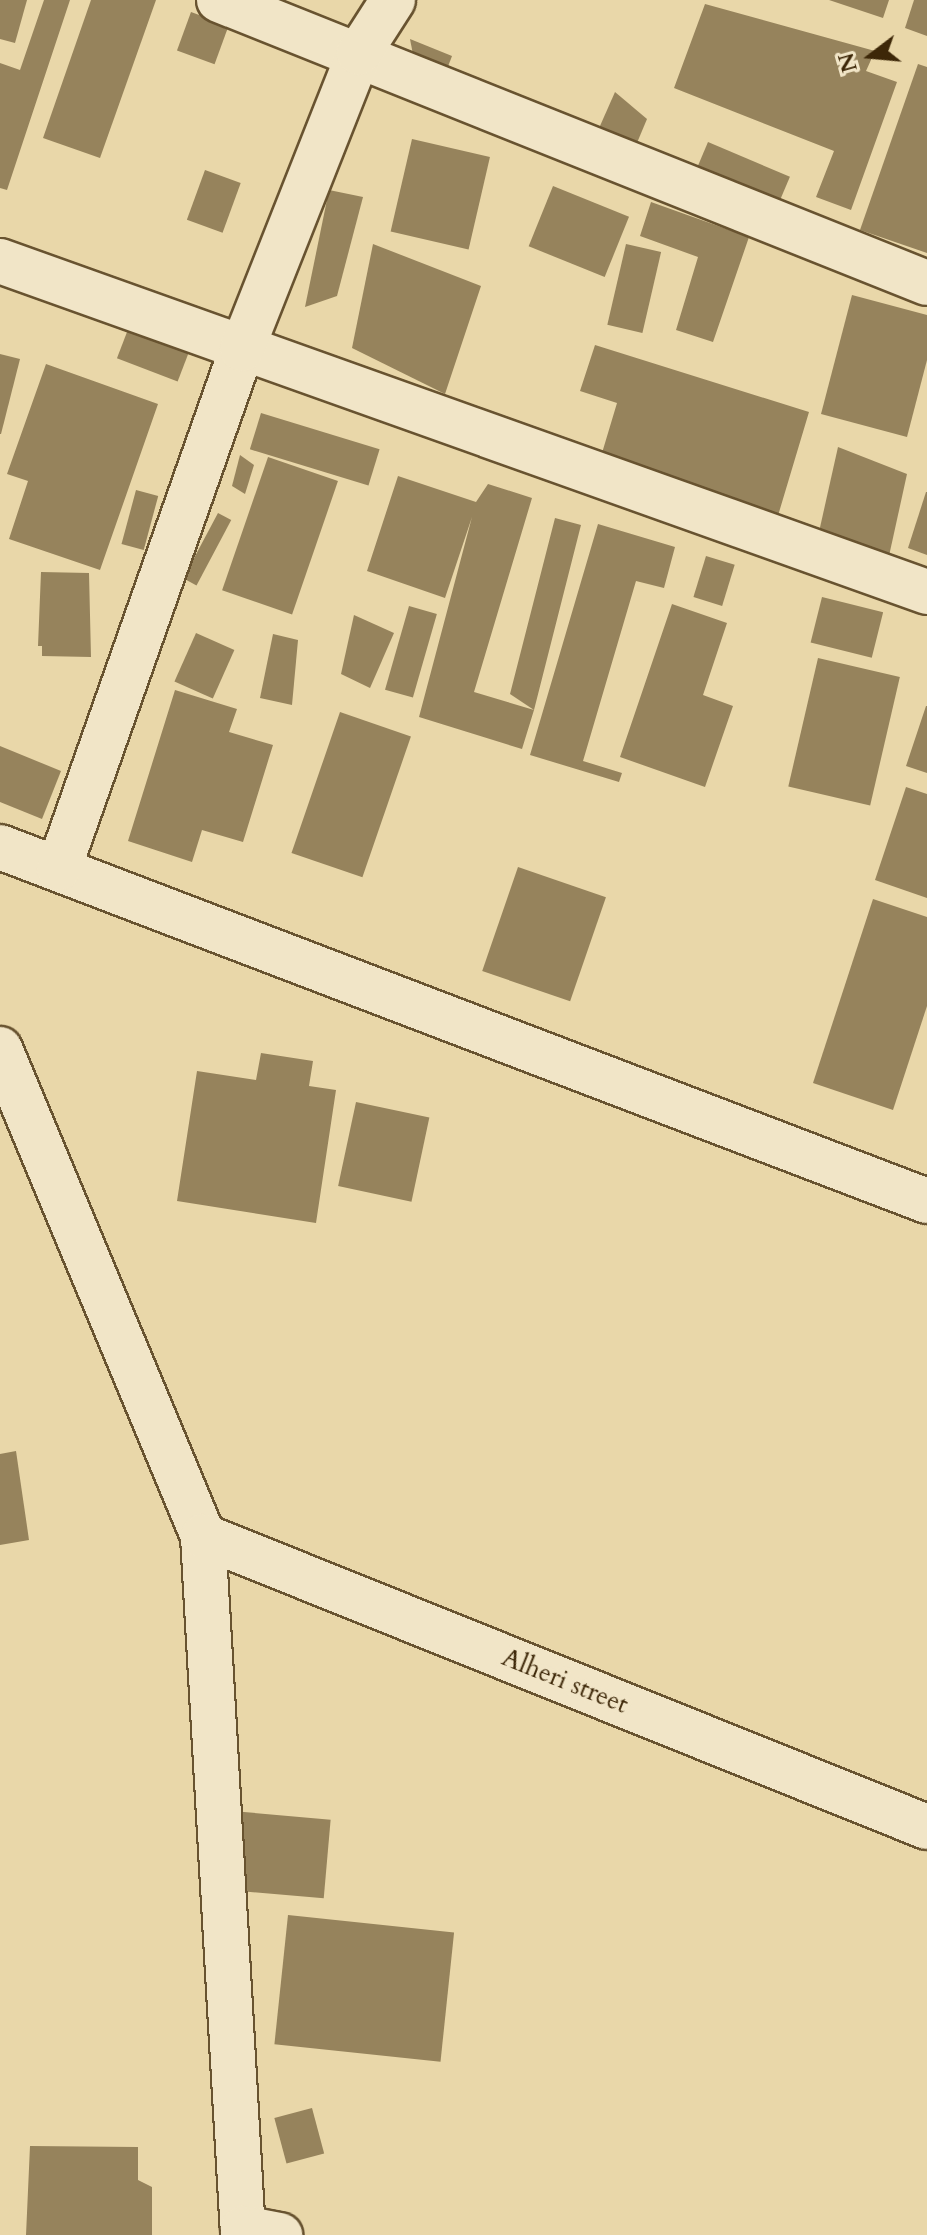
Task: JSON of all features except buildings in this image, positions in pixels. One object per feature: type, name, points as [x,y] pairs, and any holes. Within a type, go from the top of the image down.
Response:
[{"type":"street","points":[[219,0],[359,53],[927,283]]},
{"type":"street","points":[[59,868],[242,349],[359,53],[393,0]]},
{"type":"street","points":[[0,261],[927,592]]},
{"type":"street","points":[[0,847],[927,1201]]},
{"type":"street","points":[[0,1049],[203,1536],[255,2233]]},
{"type":"street","name":"Alheri street","points":[[203,1536],[927,1827]]}]
